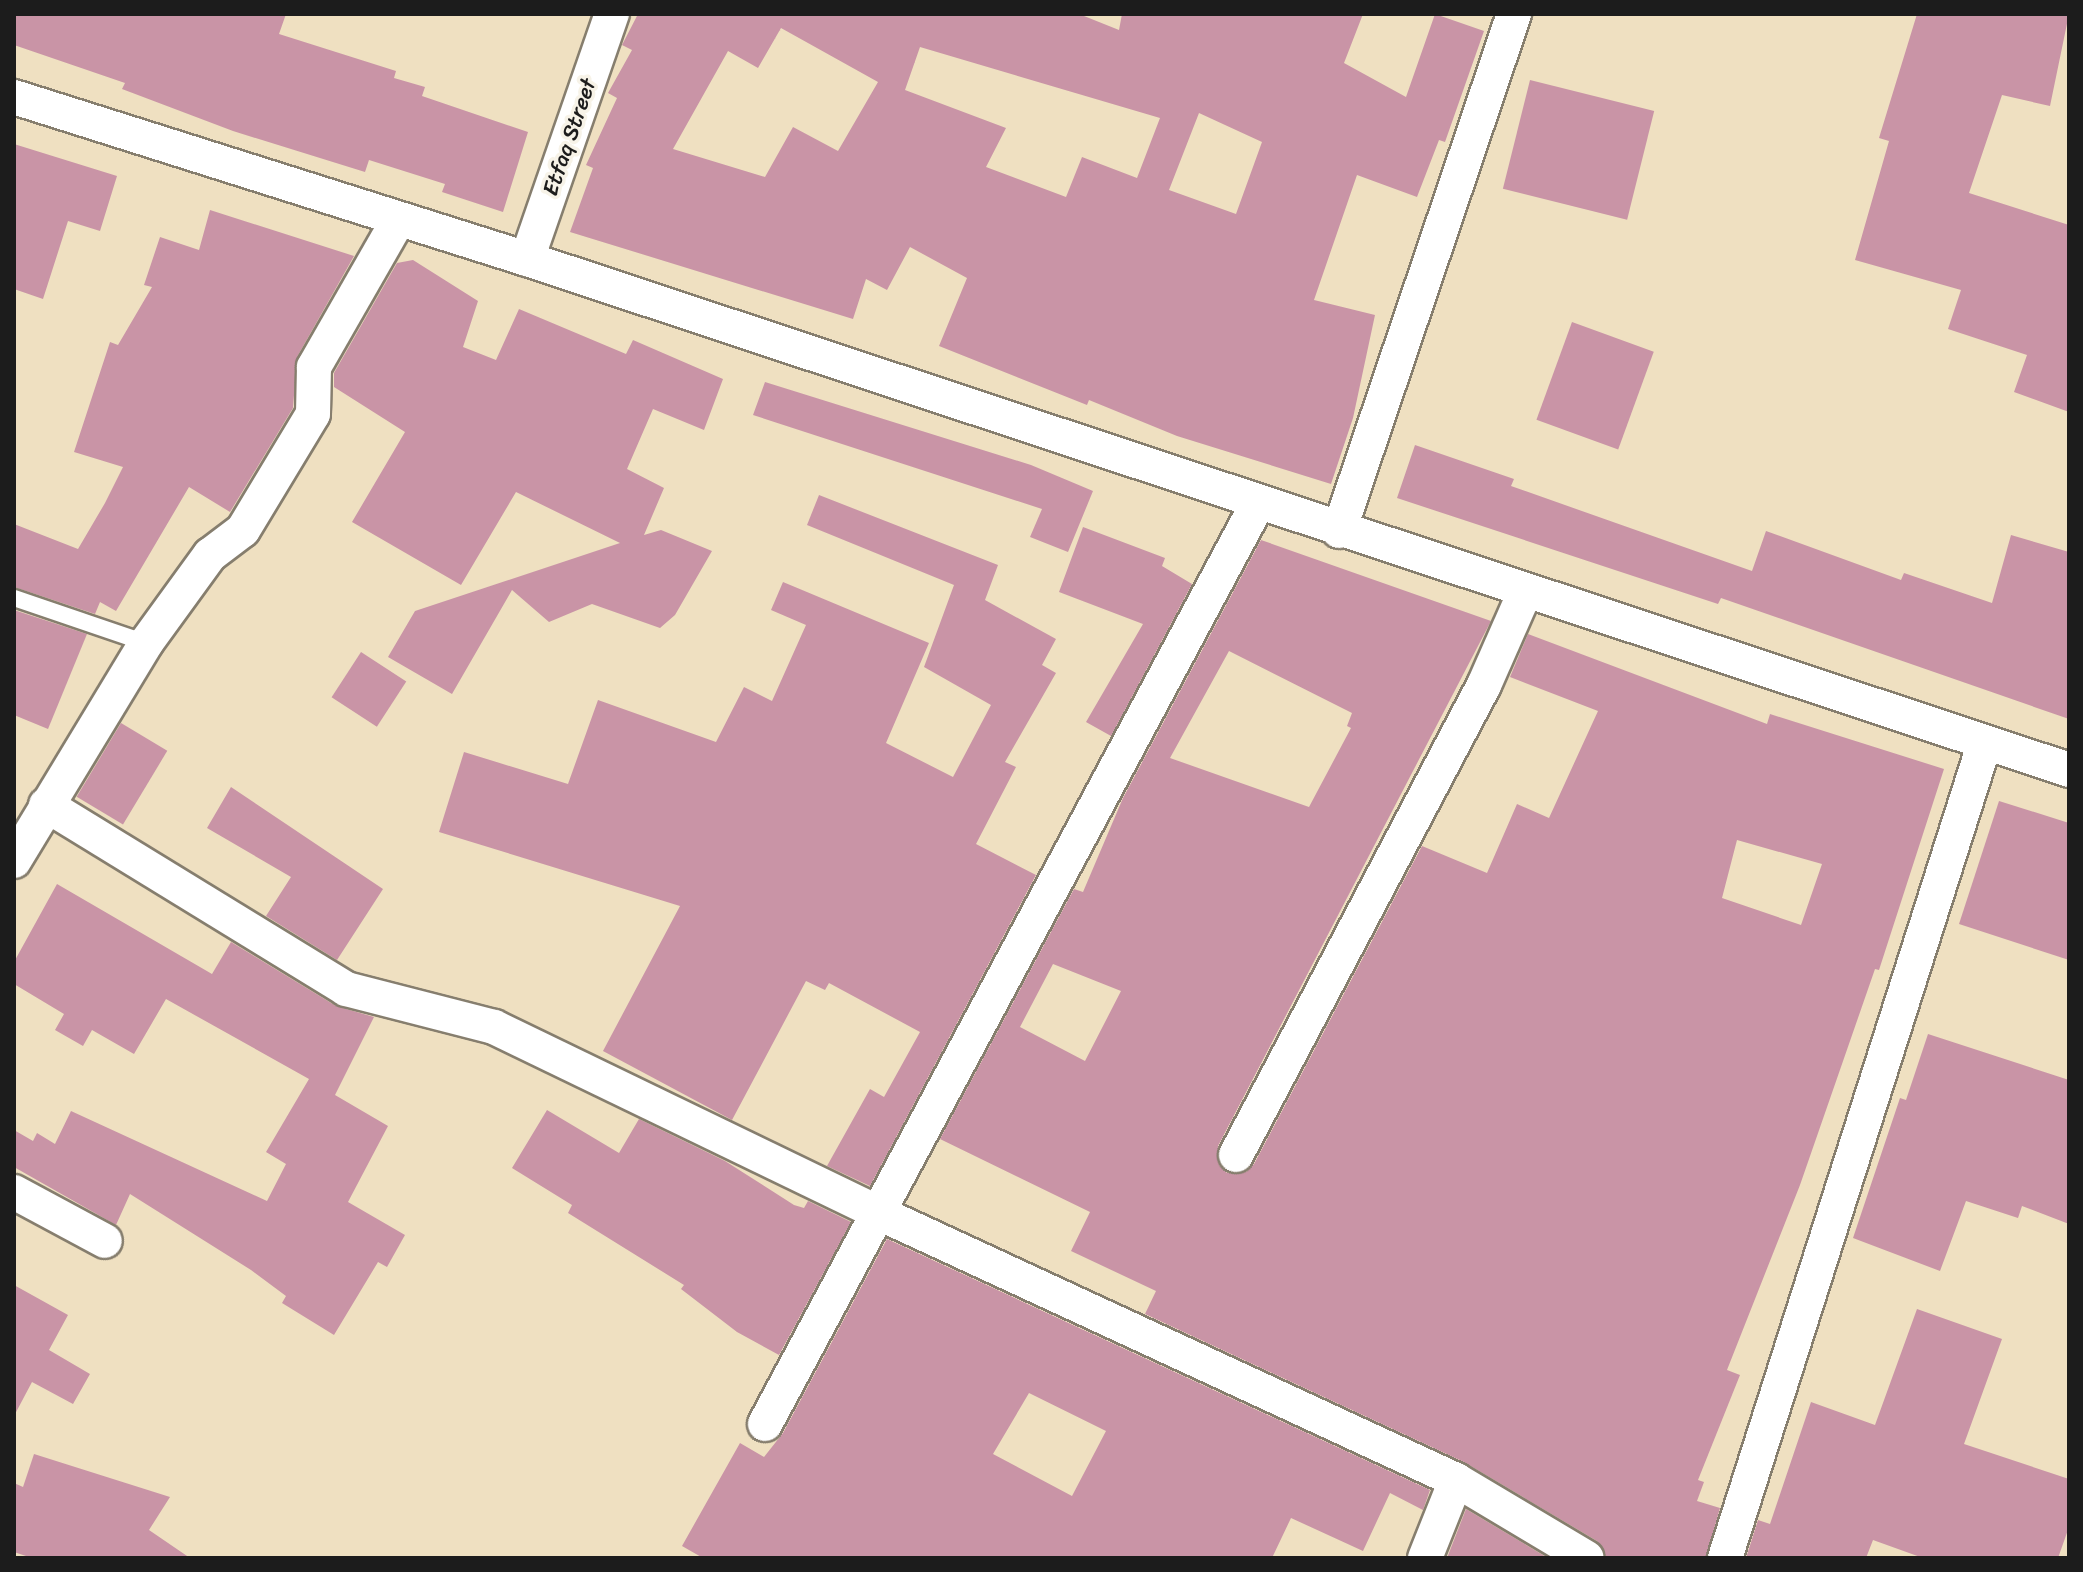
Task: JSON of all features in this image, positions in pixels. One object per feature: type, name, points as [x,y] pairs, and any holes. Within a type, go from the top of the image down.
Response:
[{"type":"street","name":"Etfaq Street","points":[[527,259],[612,14]]},
{"type":"street","points":[[1339,531],[1514,14]]},
{"type":"street","points":[[14,97],[397,222],[527,259],[1339,531],[2069,770]]},
{"type":"street","points":[[14,861],[146,643],[210,555],[243,530],[313,414],[314,367],[397,222]]},
{"type":"street","points":[[765,1424],[881,1214],[1102,788],[1258,503]]},
{"type":"street","points":[[1236,1155],[1484,685],[1525,592]]},
{"type":"street","points":[[1725,1558],[1985,742]]},
{"type":"street","points":[[46,805],[346,989],[494,1027],[881,1214],[1456,1480],[1587,1558]]},
{"type":"street","points":[[14,1192],[105,1241]]},
{"type":"street","points":[[1425,1558],[1456,1480]]},
{"type":"lane","points":[[14,598],[146,643]]},
{"type":"building","points":[[14,14],[286,14],[279,34],[396,71],[394,78],[425,87],[422,96],[528,132],[503,212],[442,192],[445,184],[369,160],[365,172],[233,131],[122,89],[125,83],[14,45]]},
{"type":"building","points":[[638,14],[1079,14],[1119,30],[1122,14],[1363,14],[1344,63],[1406,97],[1435,14],[1484,31],[1445,142],[1439,140],[1417,197],[1357,175],[1314,300],[1375,315],[1353,418],[1331,484],[1177,436],[1089,400],[1087,405],[939,346],[967,278],[910,247],[887,290],[866,279],[853,319],[570,232],[593,168],[586,165],[617,98],[608,93],[632,50],[622,45]],"holes":[[[781,28],[878,82],[838,151],[793,127],[765,177],[673,149],[728,51],[758,68]],[[920,47],[1160,118],[1137,178],[1082,157],[1066,197],[986,167],[1006,128],[905,90]],[[1199,113],[1262,142],[1236,214],[1169,190]]]},
{"type":"building","points":[[1917,14],[2069,14],[2050,106],[2002,95],[1969,193],[2069,225],[2069,412],[2014,392],[2027,355],[1948,329],[1961,290],[1855,260],[1889,141],[1879,138]]},
{"type":"building","points":[[1530,80],[1654,111],[1627,220],[1503,189]]},
{"type":"building","points":[[14,144],[117,176],[100,231],[68,221],[43,299],[14,289]]},
{"type":"building","points":[[210,210],[354,256],[297,357],[293,408],[230,512],[189,487],[116,611],[100,602],[95,614],[14,587],[14,524],[78,549],[105,503],[123,467],[74,452],[110,342],[118,345],[152,287],[144,285],[160,237],[199,250]]},
{"type":"building","points":[[413,260],[478,301],[463,347],[496,360],[519,309],[626,354],[633,340],[723,379],[704,430],[653,409],[627,469],[664,488],[644,535],[661,530],[712,551],[675,615],[660,628],[592,604],[549,622],[512,590],[452,694],[388,657],[415,611],[620,543],[516,492],[461,585],[352,522],[405,432],[334,387],[334,373],[397,263]]},
{"type":"building","points":[[1572,322],[1654,352],[1618,449],[1536,420]]},
{"type":"building","points":[[765,382],[1031,465],[1093,491],[1068,552],[1030,537],[1042,509],[753,415]]},
{"type":"building","points":[[1415,445],[1514,479],[1511,486],[1752,571],[1766,531],[1901,580],[1904,573],[1992,603],[2011,535],[2069,552],[2069,719],[1721,598],[1718,604],[1397,498]]},
{"type":"building","points":[[819,495],[998,565],[985,600],[1056,639],[1042,665],[1056,673],[1005,762],[1016,767],[976,844],[1036,875],[870,1186],[827,1166],[870,1089],[884,1097],[920,1032],[829,983],[825,990],[806,981],[732,1120],[603,1051],[680,906],[439,832],[464,752],[568,784],[598,700],[716,742],[744,687],[772,701],[806,625],[771,610],[783,582],[929,643],[886,743],[953,777],[991,705],[924,667],[954,585],[807,525]]},
{"type":"building","points":[[1083,527],[1165,558],[1162,566],[1192,584],[1111,736],[1086,722],[1143,624],[1059,592]]},
{"type":"building","points":[[1261,540],[1491,621],[1218,1146],[1219,1165],[1227,1173],[1246,1172],[1254,1164],[1422,846],[1487,873],[1517,804],[1549,818],[1598,711],[1510,677],[1528,634],[1767,724],[1770,714],[1944,769],[1879,970],[1875,969],[1800,1185],[1727,1370],[1740,1375],[1698,1480],[1704,1482],[1697,1501],[1720,1508],[1706,1558],[1607,1558],[1597,1541],[1464,1462],[1145,1314],[1156,1291],[1071,1251],[1090,1212],[940,1139],[1074,889],[1083,892],[1123,798]],"holes":[[[1229,651],[1352,713],[1347,726],[1351,728],[1309,807],[1170,758]],[[1737,840],[1822,864],[1801,925],[1722,898]],[[1053,964],[1121,991],[1085,1061],[1020,1027]]]},
{"type":"building","points":[[14,610],[87,634],[48,729],[14,715]]},
{"type":"building","points":[[361,652],[406,681],[377,727],[332,697]]},
{"type":"building","points":[[121,723],[167,751],[123,825],[77,797]]},
{"type":"building","points":[[231,787],[383,889],[337,960],[266,916],[291,877],[207,828]]},
{"type":"building","points":[[1999,801],[2069,823],[2069,960],[1959,924]]},
{"type":"building","points":[[57,884],[212,974],[231,942],[336,1006],[374,1017],[335,1095],[388,1126],[348,1202],[405,1235],[387,1267],[378,1262],[334,1335],[282,1303],[286,1296],[251,1270],[130,1194],[116,1225],[14,1167],[14,1130],[33,1141],[37,1133],[55,1144],[71,1111],[267,1201],[286,1164],[266,1152],[309,1079],[166,999],[134,1054],[92,1030],[83,1046],[55,1030],[64,1014],[14,984],[14,962]]},
{"type":"building","points":[[1928,1034],[2069,1080],[2069,1224],[2022,1206],[2018,1218],[1966,1201],[1940,1271],[1853,1238],[1900,1098],[1906,1100]]},
{"type":"building","points":[[547,1110],[619,1153],[639,1119],[725,1161],[794,1205],[804,1208],[808,1201],[851,1222],[779,1355],[737,1332],[681,1289],[684,1285],[568,1213],[572,1205],[512,1168]]},
{"type":"building","points":[[887,1239],[1430,1490],[1423,1510],[1390,1493],[1363,1551],[1291,1518],[1272,1558],[703,1558],[682,1546],[740,1443],[764,1457],[783,1433]],"holes":[[[1029,1393],[1106,1431],[1072,1496],[993,1454]]]},
{"type":"building","points":[[14,1285],[68,1315],[49,1350],[90,1374],[73,1404],[32,1382],[14,1416]]},
{"type":"building","points":[[1917,1309],[2002,1339],[1964,1444],[2069,1479],[2069,1527],[2058,1558],[1923,1558],[1873,1540],[1866,1558],[1746,1558],[1758,1520],[1770,1524],[1811,1402],[1875,1425]]},
{"type":"building","points":[[34,1454],[170,1497],[149,1530],[190,1558],[32,1558],[14,1552],[14,1483],[23,1487]]},
{"type":"building","points":[[1466,1509],[1548,1558],[1447,1558]]}]
